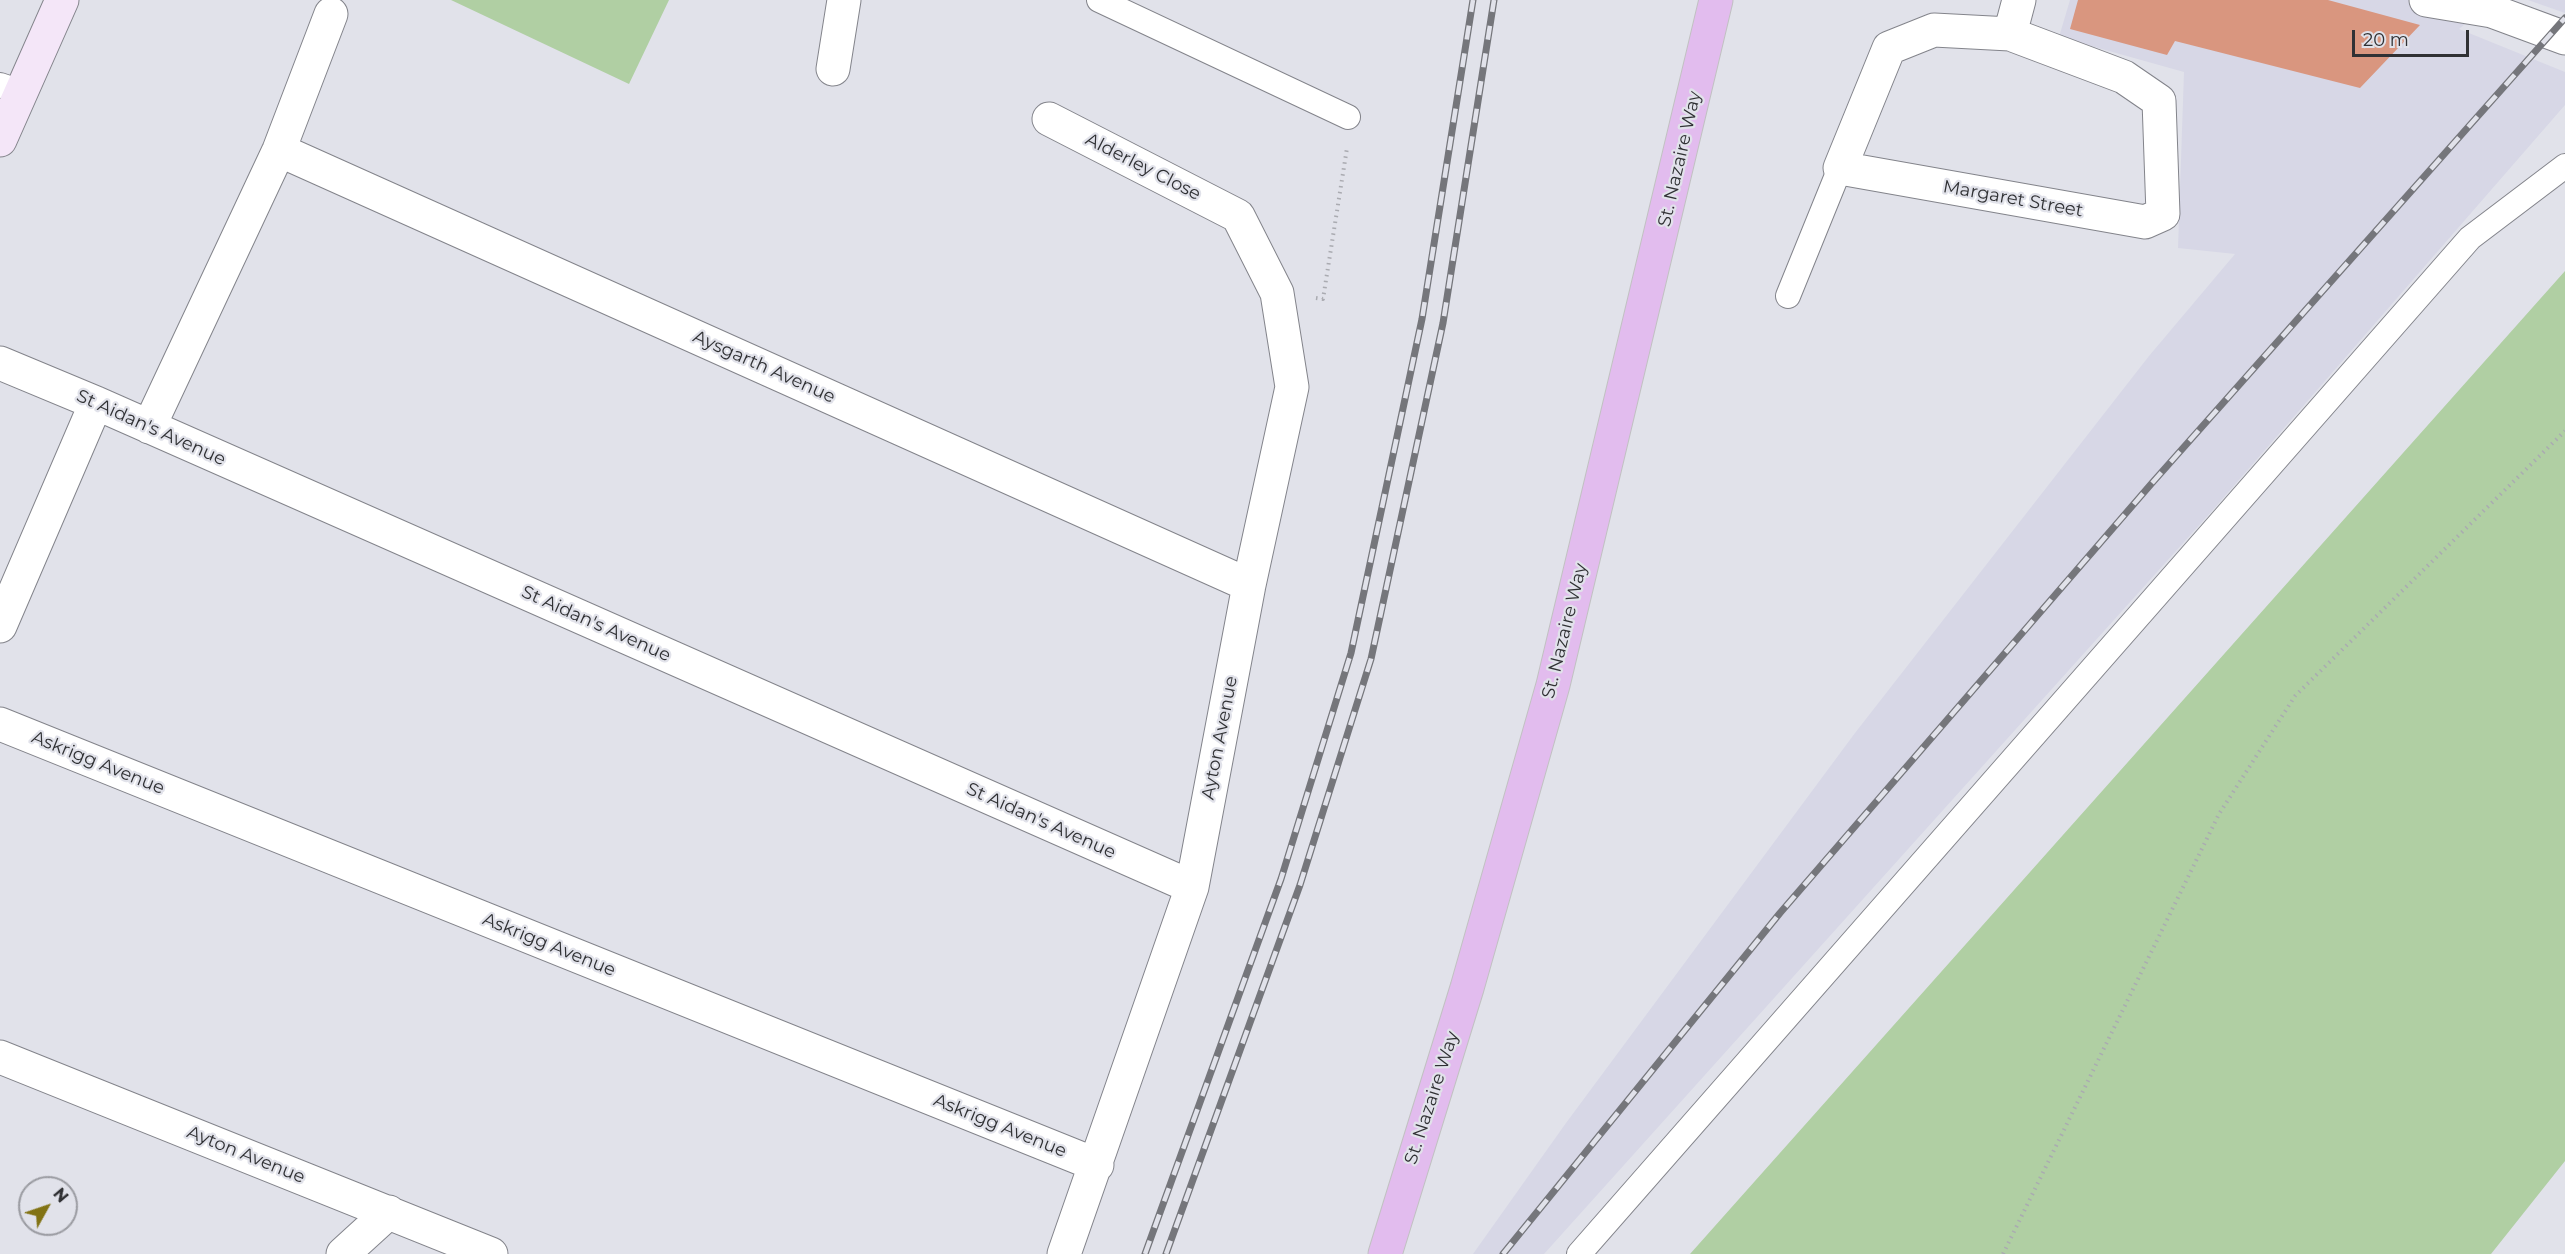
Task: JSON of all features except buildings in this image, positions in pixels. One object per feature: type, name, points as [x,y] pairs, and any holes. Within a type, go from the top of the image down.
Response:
[{"type":"highway","name":"St. Nazaire Way","points":[[1385,1254],[1467,988],[1553,685],[1659,250],[1716,0]]},
{"type":"main road","points":[[0,140],[10,88],[62,0]]},
{"type":"street","points":[[832,69],[844,0]]},
{"type":"street","points":[[2010,34],[2019,0]]},
{"type":"street","points":[[2426,0],[2492,12],[2565,38]]},
{"type":"street","points":[[149,427],[279,150],[331,14]]},
{"type":"street","name":"Margaret Street","points":[[1934,30],[2010,34],[2124,77],[2159,101],[2163,214],[2145,222],[1840,168],[1889,48],[1934,30]]},
{"type":"street","name":"Alderley Close","points":[[1048,119],[1238,216]]},
{"type":"street","name":"Aysgarth Avenue","points":[[279,150],[1249,585]]},
{"type":"street","name":"Ayton Avenue","points":[[1064,1254],[1097,1165],[1192,887],[1249,585],[1292,387],[1276,293],[1238,216]]},
{"type":"street","name":"St Aidan's Avenue","points":[[0,363],[96,403],[1192,887]]},
{"type":"street","points":[[0,626],[96,403]]},
{"type":"street","name":"Askrigg Avenue","points":[[0,724],[1097,1165]]},
{"type":"street","name":"Ayton Avenue","points":[[0,1057],[491,1254]]},
{"type":"street","points":[[343,1254],[389,1212]]},
{"type":"lane","points":[[1099,0],[1348,117]]},
{"type":"lane","points":[[1579,1254],[2470,238],[2565,165]]},
{"type":"lane","points":[[1788,296],[1840,168]]},
{"type":"path","points":[[1276,293],[1323,299],[1350,135],[1348,117]]},
{"type":"path","points":[[2003,1254],[2219,814],[2295,696],[2565,431]]},
{"type":"shaded area","points":[[2070,0],[2426,0],[2482,10],[2459,29],[2565,72],[2565,105],[2211,512],[1544,1254],[1473,1254],[1566,1123],[1855,733],[2149,356],[2235,254],[2178,248],[2184,72],[2059,37]]},
{"type":"shaded area","points":[[2528,0],[2565,0],[2565,13]]},
{"type":"green space","points":[[451,0],[669,0],[629,84]]},
{"type":"green space","points":[[2565,271],[2565,1161],[2491,1254],[1690,1254]]},
{"type":"railway","points":[[1145,1254],[1281,879],[1351,653],[1422,319],[1473,0]]},
{"type":"railway","points":[[1166,1254],[1300,885],[1371,659],[1443,323],[1494,0]]},
{"type":"railway","points":[[1503,1254],[1780,913],[2152,483],[2565,18]]}]
